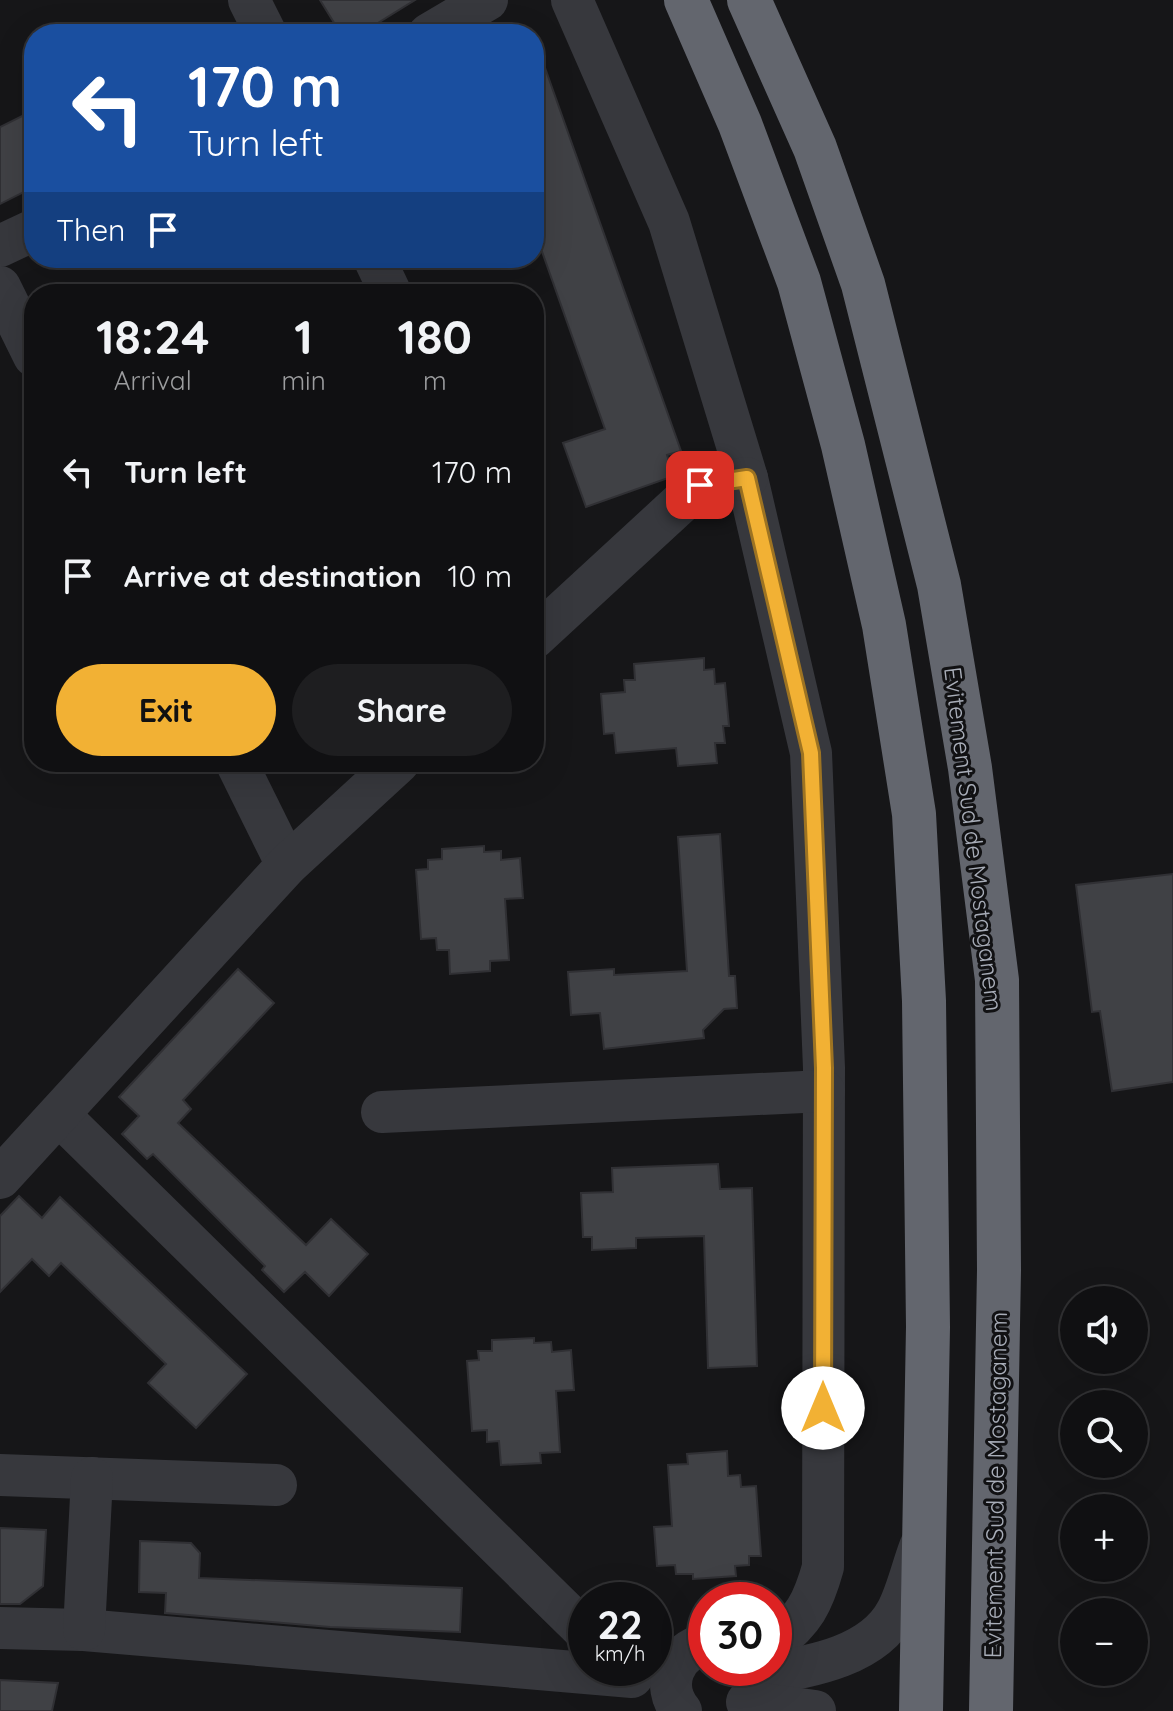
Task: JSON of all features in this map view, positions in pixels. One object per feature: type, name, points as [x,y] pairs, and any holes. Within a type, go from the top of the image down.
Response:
[{"type":"highway","points":[[686,0],[740,124],[803,297],[843,445],[884,625],[914,814],[924,1001],[928,1327],[921,1711]]},
{"type":"highway","name":"Evitement Sud de Mostaganem","points":[[749,0],[815,148],[863,284],[939,585],[970,768],[997,980],[999,1270],[991,1711]]},
{"type":"street","points":[[249,0],[261,24]]},
{"type":"street","points":[[446,24],[487,0]]},
{"type":"street","points":[[572,0],[669,222],[747,478],[811,753],[824,1091],[823,1567],[814,1598],[792,1629]]},
{"type":"street","points":[[0,246],[24,235]]},
{"type":"street","points":[[0,287],[24,336]]},
{"type":"street","points":[[544,615],[700,485],[747,478]]},
{"type":"street","points":[[241,772],[287,865]]},
{"type":"street","points":[[0,1178],[287,865],[388,772]]},
{"type":"street","points":[[382,1112],[824,1091]]},
{"type":"street","points":[[59,1115],[568,1614]]},
{"type":"street","points":[[0,1475],[276,1485]]},
{"type":"street","points":[[84,1630],[92,1478]]},
{"type":"street","points":[[746,1689],[854,1650],[875,1638],[896,1613],[924,1535]]},
{"type":"street","points":[[0,1628],[84,1630],[568,1677]]},
{"type":"street","points":[[672,1670],[688,1652]]},
{"type":"street","points":[[746,1689],[815,1711]]},
{"type":"building","points":[[320,0],[415,0],[376,24],[335,24]]},
{"type":"building","points":[[544,65],[681,451],[667,455],[674,476],[586,507],[563,443],[605,429],[544,257]]},
{"type":"building","points":[[24,115],[24,192],[0,204],[0,127]]},
{"type":"building","points":[[704,658],[704,670],[714,669],[715,684],[725,683],[729,726],[723,726],[725,743],[715,743],[717,763],[678,766],[676,748],[616,753],[614,733],[604,734],[601,694],[625,692],[624,680],[635,680],[634,664]]},
{"type":"building","points":[[720,834],[729,976],[735,976],[737,1008],[724,1009],[703,1030],[704,1038],[604,1049],[600,1013],[571,1015],[568,972],[614,969],[614,975],[687,971],[678,837]]},
{"type":"building","points":[[484,846],[484,852],[501,851],[501,860],[520,858],[523,898],[505,899],[509,960],[490,961],[490,971],[450,974],[449,950],[437,950],[436,938],[421,939],[416,870],[428,869],[428,860],[442,859],[442,849]]},
{"type":"building","points":[[1173,874],[1173,1082],[1112,1091],[1100,1011],[1092,1012],[1076,885]]},
{"type":"building","points":[[238,969],[274,1003],[183,1100],[191,1109],[178,1123],[306,1245],[331,1219],[368,1254],[329,1296],[305,1272],[284,1292],[262,1270],[265,1266],[153,1154],[147,1159],[122,1134],[139,1116],[119,1097]]},
{"type":"building","points":[[718,1164],[720,1189],[752,1188],[757,1366],[708,1368],[704,1236],[636,1238],[636,1248],[592,1250],[592,1237],[583,1237],[581,1193],[613,1192],[612,1168]]},
{"type":"building","points":[[19,1196],[42,1218],[60,1197],[247,1374],[196,1428],[148,1383],[166,1364],[61,1263],[49,1276],[32,1259],[0,1292],[0,1216]]},
{"type":"building","points":[[534,1338],[534,1343],[551,1342],[552,1352],[571,1350],[574,1390],[556,1391],[560,1452],[540,1453],[541,1463],[501,1465],[499,1441],[487,1442],[487,1430],[472,1431],[467,1361],[479,1360],[478,1351],[492,1351],[492,1340]]},
{"type":"building","points":[[727,1451],[728,1476],[740,1475],[741,1487],[756,1486],[761,1556],[749,1556],[749,1565],[735,1566],[736,1576],[693,1579],[693,1574],[676,1574],[675,1565],[657,1566],[654,1527],[672,1526],[668,1465],[688,1464],[687,1454]]},
{"type":"building","points":[[0,1528],[46,1530],[43,1586],[20,1604],[0,1604]]},
{"type":"building","points":[[140,1541],[191,1543],[200,1553],[199,1578],[462,1588],[460,1632],[330,1627],[165,1613],[166,1593],[139,1592]]},
{"type":"building","points":[[0,1680],[58,1683],[52,1711],[0,1711]]},
{"type":"route","points":[[700,485],[747,478],[811,753],[824,1068],[823,1408]]}]
